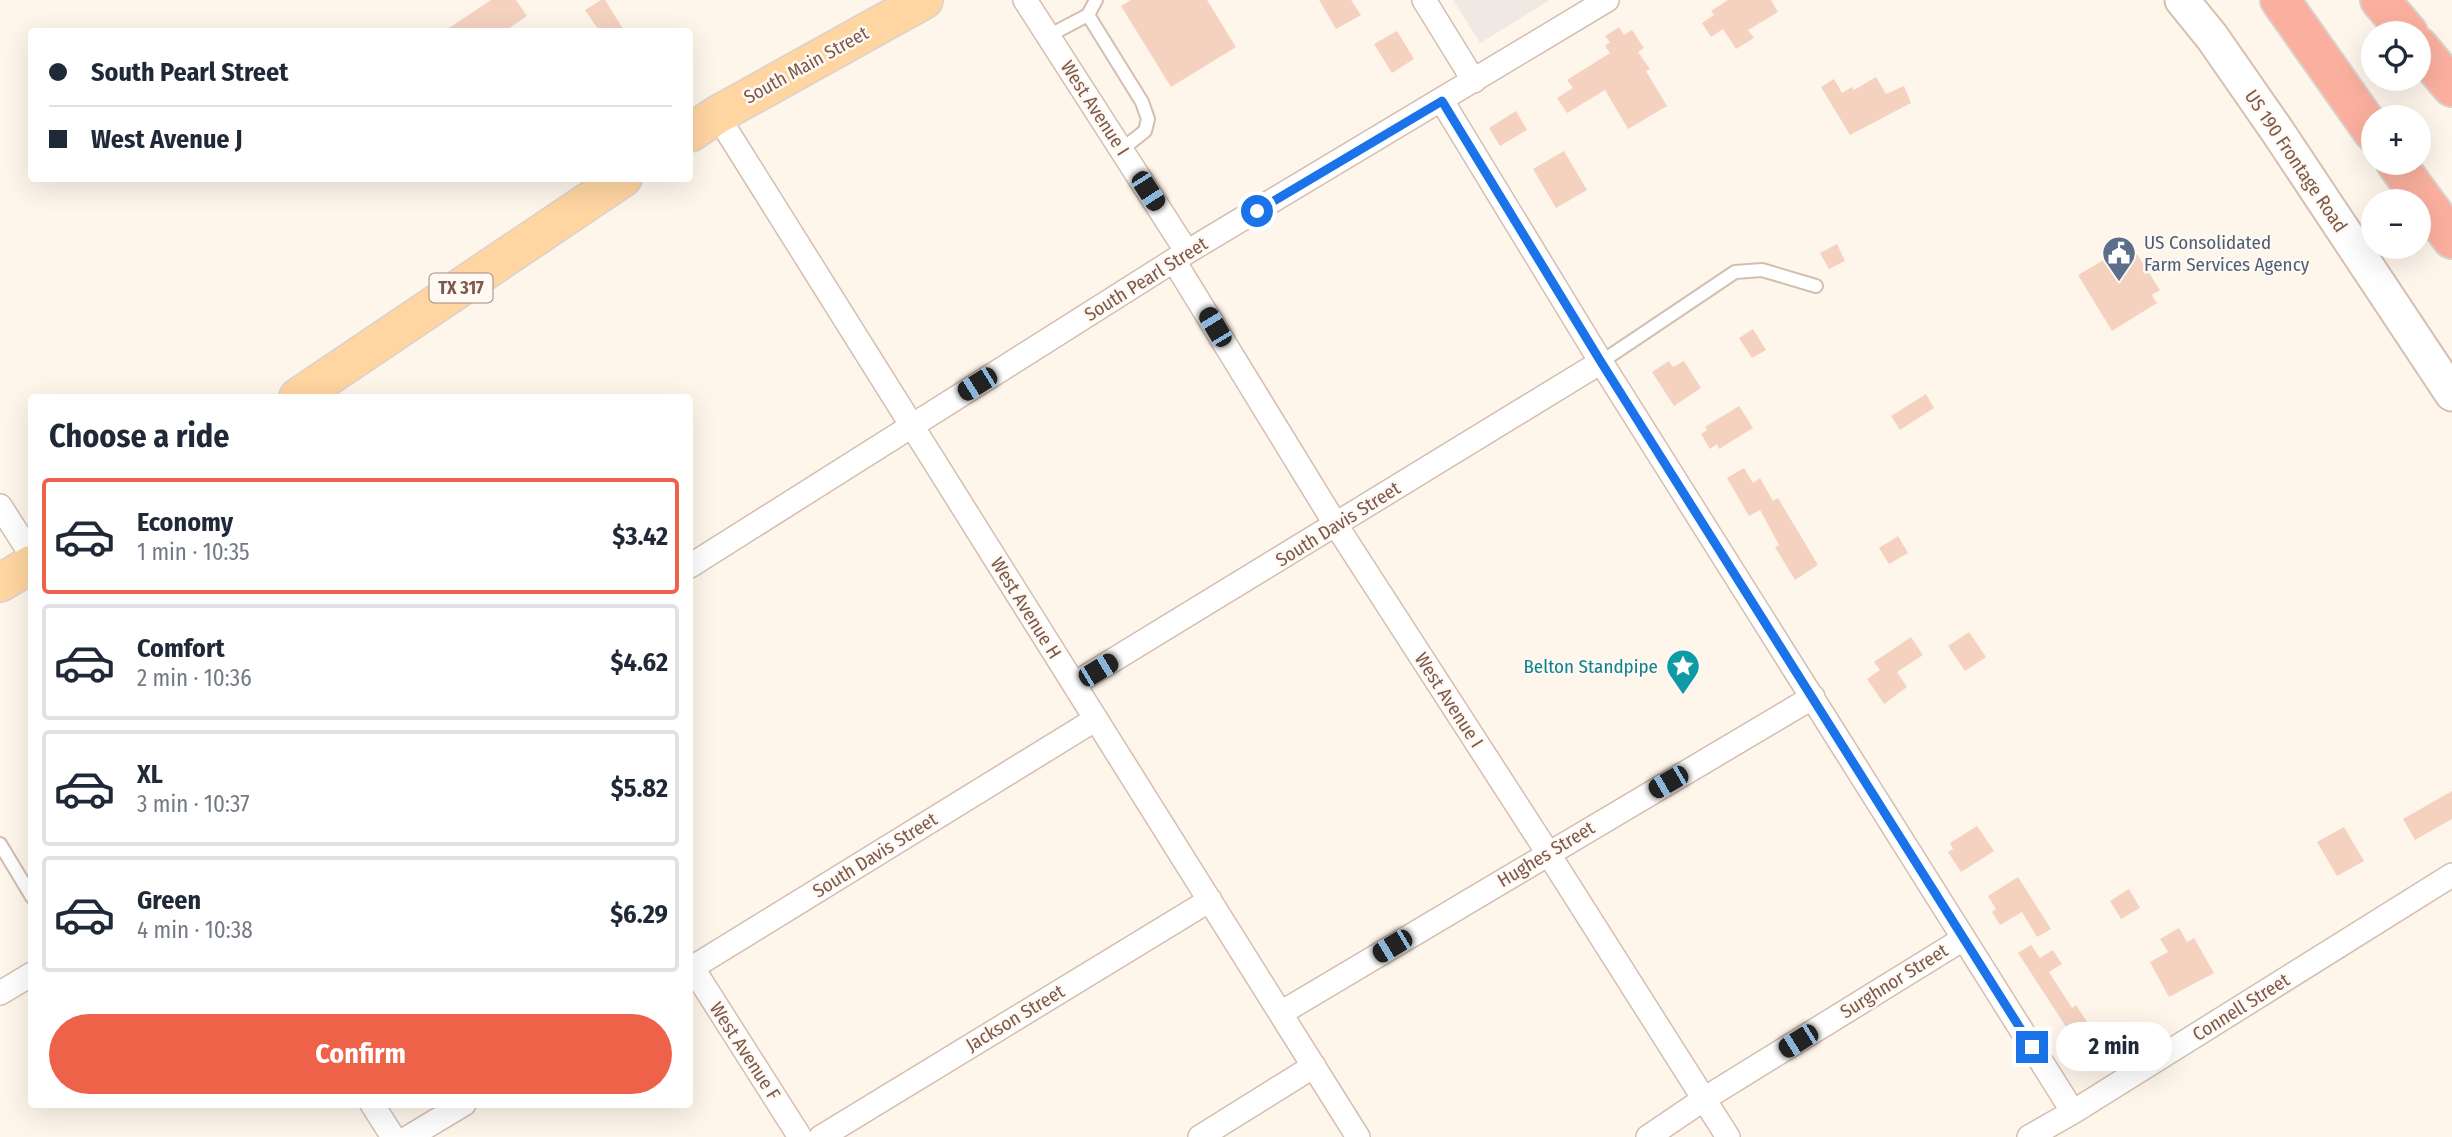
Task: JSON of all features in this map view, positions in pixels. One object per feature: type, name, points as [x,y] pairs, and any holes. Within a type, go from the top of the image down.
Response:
[{"type":"highway","points":[[2280,0],[2361,115]]},
{"type":"highway","points":[[2380,0],[2398,21]]},
{"type":"highway","points":[[2431,62],[2452,87]]},
{"type":"highway","points":[[2405,175],[2452,239]]},
{"type":"main road","name":"South Main Street","points":[[703,124],[924,0]]},
{"type":"main road","name":"US 190 Frontage Road","points":[[2182,0],[2212,37],[2278,132],[2452,394]]},
{"type":"main road","name":"TX 317","points":[[317,392],[617,182]]},
{"type":"main road","points":[[0,583],[28,566]]},
{"type":"street","name":"West Avenue I","points":[[1025,0],[1121,150],[1336,525],[1728,1137]]},
{"type":"street","points":[[1423,0],[1474,81]]},
{"type":"street","name":"South Pearl Street","points":[[693,564],[1181,256],[1474,81],[1581,7],[1607,0]]},
{"type":"street","points":[[1442,101],[1601,362],[2073,1112]]},
{"type":"street","name":"West Avenue H","points":[[703,124],[911,425],[1358,1137]]},
{"type":"street","name":"South Davis Street","points":[[1074,684],[1601,362]]},
{"type":"street","points":[[0,506],[28,550]]},
{"type":"street","name":"Hughes Street","points":[[1281,1013],[1813,697]]},
{"type":"street","name":"South Davis Street","points":[[693,965],[1096,719]]},
{"type":"street","name":"Connell Street","points":[[2029,1137],[2452,875]]},
{"type":"street","name":"Jackson Street","points":[[821,1137],[1210,900]]},
{"type":"street","name":"Surghnor Street","points":[[1648,1137],[1704,1099],[1963,939]]},
{"type":"street","name":"West Avenue F","points":[[693,972],[800,1137]]},
{"type":"street","points":[[0,993],[28,976]]},
{"type":"street","points":[[1200,1137],[1314,1066]]},
{"type":"street","points":[[375,1108],[393,1137]]},
{"type":"street","points":[[409,1137],[457,1108]]},
{"type":"lane","points":[[1048,36],[1088,15],[1096,0]]},
{"type":"lane","points":[[1088,15],[1142,102],[1148,119],[1145,131],[1121,150]]},
{"type":"lane","points":[[1601,362],[1735,272],[1762,270],[1815,286]]},
{"type":"lane","points":[[0,844],[28,890]]},
{"type":"shaded area","points":[[1453,0],[1550,0],[1480,43]]},
{"type":"building","points":[[491,0],[516,0],[527,16],[509,28],[449,28]]},
{"type":"building","points":[[605,0],[622,28],[597,28],[585,10]]},
{"type":"building","points":[[1131,0],[1207,0],[1236,47],[1171,87],[1121,6]]},
{"type":"building","points":[[1319,0],[1351,0],[1361,15],[1336,29]]},
{"type":"building","points":[[1728,0],[1771,0],[1778,12],[1748,30],[1754,38],[1736,49],[1723,29],[1711,37],[1702,23],[1714,15],[1711,11]]},
{"type":"building","points":[[1619,27],[1624,35],[1632,30],[1644,48],[1638,52],[1650,69],[1646,71],[1667,106],[1628,129],[1605,90],[1567,113],[1557,98],[1573,88],[1567,80],[1610,53],[1605,46],[1610,42],[1605,36]]},
{"type":"building","points":[[1397,31],[1414,59],[1392,73],[1374,44]]},
{"type":"building","points":[[1876,77],[1886,94],[1904,86],[1911,103],[1850,135],[1821,87],[1834,79],[1842,93],[1852,87],[1854,90]]},
{"type":"building","points":[[1516,111],[1527,130],[1500,146],[1489,128]]},
{"type":"building","points":[[1564,151],[1587,190],[1556,208],[1533,169]]},
{"type":"building","points":[[1837,244],[1845,261],[1829,269],[1820,253]]},
{"type":"building","name":"US Consolidated Farm Services Agency","points":[[2126,247],[2132,257],[2137,254],[2160,290],[2152,295],[2157,303],[2112,331],[2078,275]]},
{"type":"building","points":[[1753,329],[1766,350],[1752,358],[1739,338]]},
{"type":"building","points":[[1669,361],[1673,367],[1684,361],[1701,388],[1674,406],[1652,372]]},
{"type":"building","points":[[1926,394],[1934,408],[1900,430],[1891,416]]},
{"type":"building","points":[[1739,406],[1753,428],[1719,449],[1717,444],[1710,449],[1701,434],[1707,430],[1705,427]]},
{"type":"building","points":[[1744,468],[1753,483],[1760,478],[1773,501],[1778,498],[1818,565],[1795,580],[1775,547],[1779,545],[1760,510],[1749,516],[1727,478]]},
{"type":"building","points":[[1898,536],[1908,553],[1889,564],[1879,548]]},
{"type":"building","points":[[1969,632],[1986,657],[1965,671],[1948,646]]},
{"type":"building","points":[[1911,637],[1923,655],[1897,672],[1907,687],[1884,704],[1867,679],[1880,670],[1874,662]]},
{"type":"building","points":[[2452,791],[2452,819],[2415,840],[2403,819]]},
{"type":"building","points":[[1977,826],[1994,851],[1961,872],[1948,852],[1953,849],[1950,843]]},
{"type":"building","points":[[2344,827],[2364,861],[2337,876],[2317,842]]},
{"type":"building","points":[[2018,877],[2051,929],[2037,937],[2022,912],[2000,925],[1992,912],[1996,909],[1988,896]]},
{"type":"building","points":[[2129,889],[2140,908],[2121,919],[2110,901]]},
{"type":"building","points":[[2179,928],[2187,942],[2194,938],[2214,973],[2169,997],[2150,962],[2168,952],[2160,939]]},
{"type":"building","points":[[2031,945],[2040,958],[2053,950],[2062,964],[2049,972],[2072,1008],[2076,1005],[2102,1045],[2085,1056],[2018,953]]},
{"type":"place","name":"US Consolidated Farm Services Agency","points":[[2119,283]]},
{"type":"place","name":"Belton Standpipe","points":[[1683,696]]},
{"type":"route","points":[[1257,211],[1442,101],[1601,362],[2032,1047]]}]
